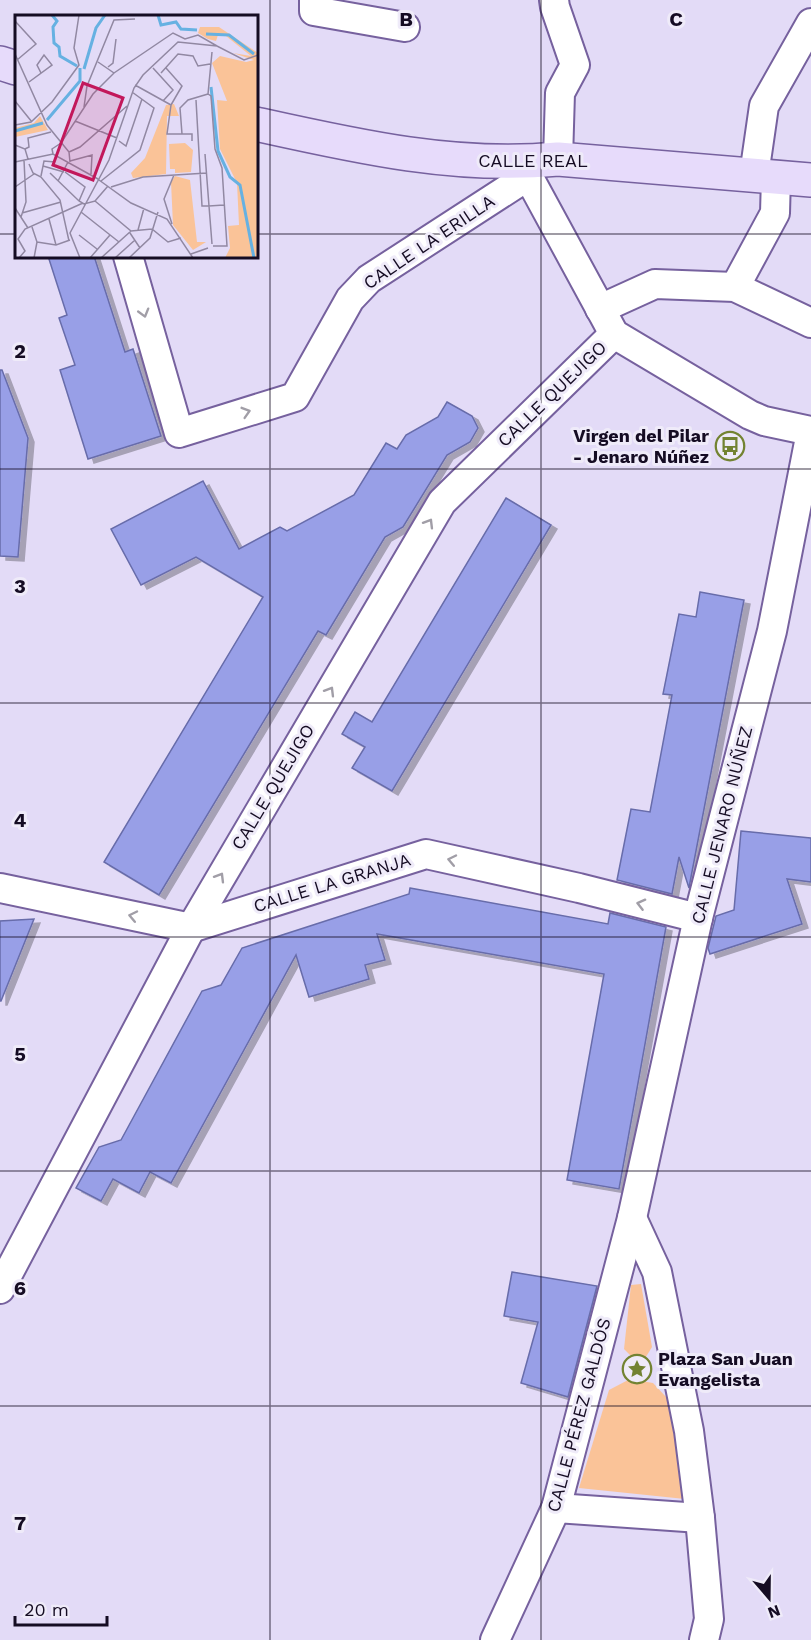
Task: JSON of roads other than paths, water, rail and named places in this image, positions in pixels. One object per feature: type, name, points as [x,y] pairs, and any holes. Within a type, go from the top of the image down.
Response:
[{"type":"main road","name":"CALLE REAL","points":[[258,124],[364,147],[525,169],[558,159],[811,180]]},
{"type":"street","points":[[314,0],[314,11],[405,27]]},
{"type":"street","points":[[554,0],[575,65],[560,93],[558,159]]},
{"type":"street","points":[[735,287],[775,213],[765,176],[764,106],[798,69],[811,23]]},
{"type":"street","points":[[525,169],[614,334],[750,415],[764,421],[811,431]]},
{"type":"street","name":"CALLE LA ERILLA","points":[[129,258],[179,433],[295,397],[351,299],[369,279],[525,169]]},
{"type":"street","points":[[600,309],[655,284],[735,287],[811,323]]},
{"type":"street","name":"CALLE QUEJIGO","points":[[0,1289],[191,928],[442,502],[614,334]]},
{"type":"street","name":"CALLE JENARO NÚÑEZ","points":[[632,1218],[698,918],[772,631],[811,431]]},
{"type":"street","name":"CALLE LA GRANJA","points":[[0,888],[191,928],[426,854],[579,888],[698,918]]},
{"type":"street","points":[[632,1218],[657,1272],[689,1431],[709,1619],[704,1640]]},
{"type":"street","name":"CALLE PÉREZ GALDÓS","points":[[495,1640],[556,1508],[632,1218]]},
{"type":"street","points":[[556,1508],[700,1518]]},
{"type":"place","name":"Virgen del Pilar - Jenaro Núñez","points":[[730,446]]},
{"type":"place","name":"Plaza San Juan Evangelista","points":[[637,1369]]}]
